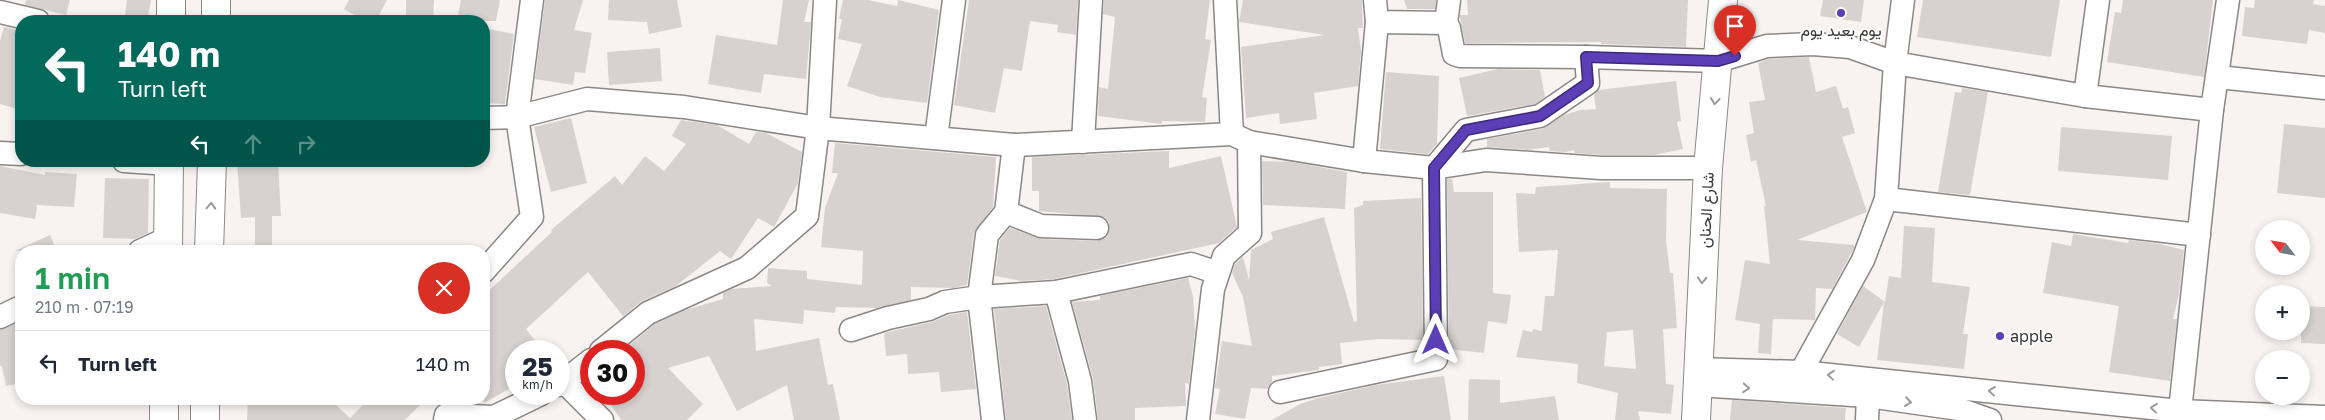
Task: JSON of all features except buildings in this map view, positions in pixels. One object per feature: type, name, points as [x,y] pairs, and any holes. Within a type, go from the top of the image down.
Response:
[{"type":"main road","points":[[171,0],[171,15]]},
{"type":"main road","points":[[216,0],[216,15]]},
{"type":"main road","name":"شارع الحنان","points":[[1696,420],[1708,168],[1724,0]]},
{"type":"main road","points":[[168,245],[169,167]]},
{"type":"main road","points":[[209,245],[212,167]]},
{"type":"main road","points":[[164,405],[164,420]]},
{"type":"main road","points":[[205,405],[205,420]]},
{"type":"street","points":[[490,265],[532,217],[517,116],[532,0]]},
{"type":"street","points":[[615,340],[648,313],[747,268],[808,216],[818,128],[825,0]]},
{"type":"street","points":[[936,138],[954,0]]},
{"type":"street","points":[[1083,142],[1091,0]]},
{"type":"street","points":[[1197,419],[1213,289],[1224,256],[1250,233],[1225,0]]},
{"type":"street","points":[[1446,23],[1449,0]]},
{"type":"street","points":[[1801,372],[1863,260],[1886,199],[1896,64],[1903,0]]},
{"type":"street","points":[[2086,96],[2098,0]]},
{"type":"street","points":[[2180,410],[2212,110],[2228,0]]},
{"type":"street","points":[[1364,161],[1376,11],[1446,23],[1450,28],[1454,54],[1460,56],[1718,61],[1767,46],[1813,44],[1850,47],[1896,64],[2086,96],[2212,110]]},
{"type":"street","points":[[0,12],[15,16]]},
{"type":"street","points":[[1280,392],[1436,359],[1434,168],[1466,130],[1540,116],[1588,83],[1586,57]]},
{"type":"street","points":[[2218,77],[2325,88]]},
{"type":"street","points":[[490,118],[517,116],[587,99],[684,107],[818,128],[1014,145],[1240,138],[1364,161],[1434,168],[1486,160],[1600,168],[1708,168]]},
{"type":"street","points":[[993,420],[979,297],[987,235],[1006,212],[1014,145]]},
{"type":"street","points":[[0,153],[15,154]]},
{"type":"street","points":[[1886,199],[2199,235]]},
{"type":"street","points":[[1006,212],[1041,226],[1097,228]]},
{"type":"street","points":[[850,330],[929,309],[945,302],[979,297],[1056,292],[1191,264],[1218,273]]},
{"type":"street","points":[[1056,292],[1080,381],[1085,420]]},
{"type":"street","points":[[0,317],[15,310]]},
{"type":"street","points":[[570,377],[580,369]]},
{"type":"street","points":[[1697,377],[1801,372],[2180,410],[2325,416]]},
{"type":"street","points":[[1697,377],[1868,396],[1990,420]]},
{"type":"street","points":[[570,392],[602,420]]},
{"type":"street","points":[[1867,420],[1868,396]]},
{"type":"street","points":[[444,413],[494,417],[519,405]]},
{"type":"place","name":"يوم بعيد يوم","points":[[1841,13]]},
{"type":"place","name":"apple","points":[[2000,336]]},
{"type":"route","points":[[1436,340],[1434,168],[1466,130],[1540,116],[1588,83],[1586,57],[1718,61],[1735,56]]}]
